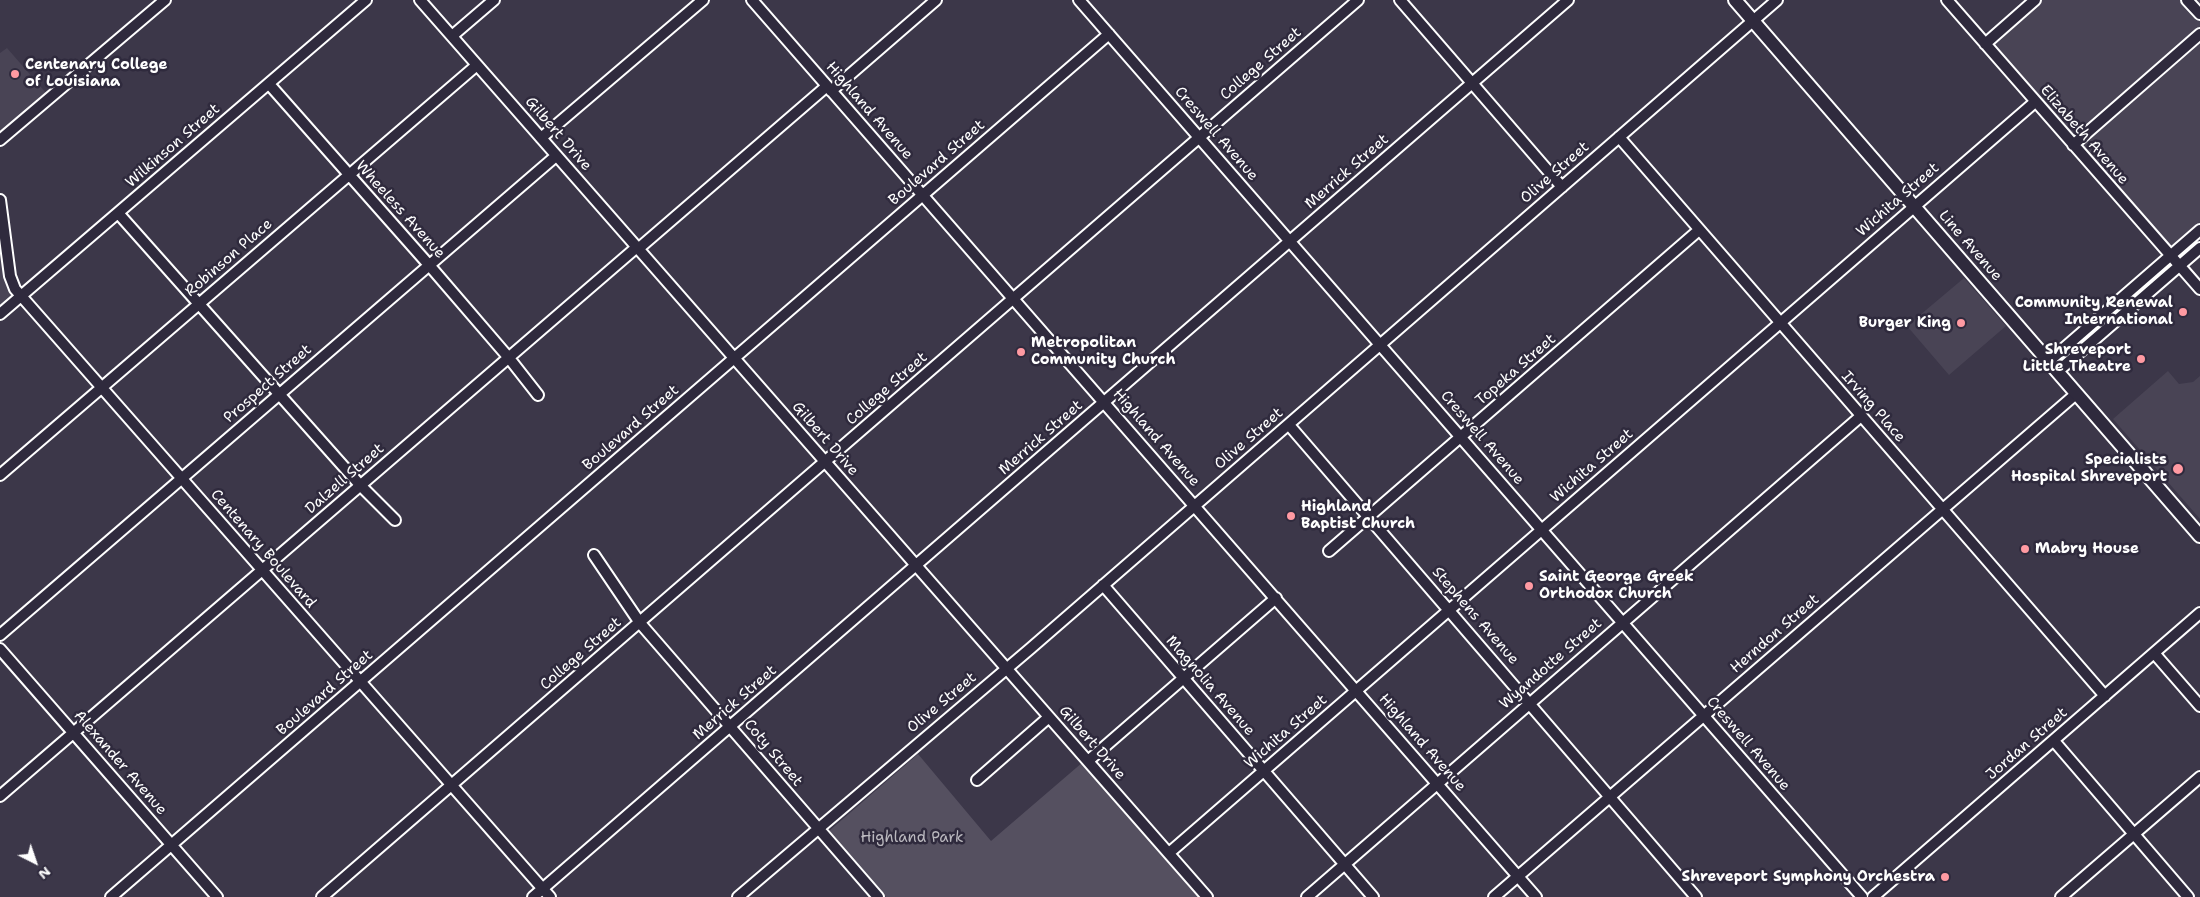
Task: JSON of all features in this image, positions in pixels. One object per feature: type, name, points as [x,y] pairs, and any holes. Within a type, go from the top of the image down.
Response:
[{"type":"main road","name":"Line Avenue","points":[[1735,0],[2200,536]]},
{"type":"street","points":[[0,140],[165,0]]},
{"type":"street","name":"Wilkinson Street","points":[[0,314],[366,0]]},
{"type":"street","name":"Gilbert Drive","points":[[420,0],[1207,897]]},
{"type":"street","points":[[452,36],[494,0]]},
{"type":"street","points":[[541,138],[703,0]]},
{"type":"street","name":"Highland Avenue","points":[[752,0],[1536,897]]},
{"type":"street","name":"Dalzell Street","points":[[0,796],[638,248],[935,0]]},
{"type":"street","name":"Creswell Avenue","points":[[1079,0],[1862,897]]},
{"type":"street","name":"College Street","points":[[322,897],[1358,0]]},
{"type":"street","points":[[1400,0],[1562,187]]},
{"type":"street","name":"Merrick Street","points":[[533,897],[1568,0]]},
{"type":"street","name":"Olive Street","points":[[738,897],[1289,425],[1777,0]]},
{"type":"street","name":"Elizabeth Avenue","points":[[1947,0],[2200,289]]},
{"type":"street","points":[[1985,44],[2035,0]]},
{"type":"street","points":[[2188,0],[2200,14]]},
{"type":"street","name":"Boulevard Street","points":[[111,897],[1108,34]]},
{"type":"street","points":[[2073,145],[2200,34]]},
{"type":"street","name":"Robinson Place","points":[[0,475],[477,64]]},
{"type":"street","name":"Wheeless Avenue","points":[[269,84],[430,265],[538,395]]},
{"type":"street","name":"Wichita Street","points":[[1169,854],[2035,102]]},
{"type":"street","name":"Irving Place","points":[[1619,137],[2105,696]]},
{"type":"street","name":"Prospect Street","points":[[0,635],[556,156]]},
{"type":"street","name":"Centenary Boulevard","points":[[0,200],[12,285],[550,897]]},
{"type":"street","points":[[118,213],[360,485],[395,520]]},
{"type":"street","name":"Topeka Street","points":[[1329,551],[1699,230]]},
{"type":"street","points":[[2048,362],[2200,230]]},
{"type":"street","points":[[2057,372],[2200,248]]},
{"type":"street","name":"Herndon Street","points":[[1494,897],[2076,394]]},
{"type":"street","name":"Wyandotte Street","points":[[1307,897],[1860,416]]},
{"type":"street","name":"Stephens Avenue","points":[[1289,425],[1530,702],[1696,897]]},
{"type":"street","name":"Coty Street","points":[[594,555],[640,623],[878,897]]},
{"type":"street","name":"Magnolia Avenue","points":[[1103,585],[1373,897]]},
{"type":"street","points":[[1088,761],[1276,598]]},
{"type":"street","name":"Jordan Street","points":[[1874,897],[2200,613]]},
{"type":"street","name":"Alexander Avenue","points":[[0,649],[218,897]]},
{"type":"street","points":[[2154,653],[2200,706]]},
{"type":"street","points":[[977,780],[1049,717]]},
{"type":"street","points":[[2054,741],[2188,897]]},
{"type":"street","points":[[2061,897],[2200,777]]},
{"type":"shaded area","points":[[2042,0],[2200,0],[2200,225],[2175,246],[2169,247],[1994,46],[1999,37]]},
{"type":"shaded area","name":"Centenary College of Louisiana","points":[[7,48],[47,94],[0,135],[0,53]]},
{"type":"shaded area","points":[[0,227],[8,289],[12,297],[0,308]]},
{"type":"shaded area","points":[[1964,278],[2006,326],[1949,375],[1907,326]]},
{"type":"shaded area","name":"Specialists Hospital Shreveport","points":[[2168,371],[2179,384],[2193,382],[2200,376],[2200,519],[2113,419]]},
{"type":"green space","name":"Highland Park","points":[[918,754],[991,841],[1083,762],[1201,897],[886,897],[829,831]]},
{"type":"place","name":"Centenary College of Louisiana","points":[[15,74]]},
{"type":"place","name":"Community Renewal International","points":[[2183,312]]},
{"type":"place","name":"Burger King","points":[[1961,323]]},
{"type":"place","name":"Metropolitan Community Church","points":[[1021,352]]},
{"type":"place","name":"Shreveport Little Theatre","points":[[2141,359]]},
{"type":"place","name":"Specialists Hospital Shreveport","points":[[2178,469]]},
{"type":"place","name":"Highland Baptist Church","points":[[1291,516]]},
{"type":"place","name":"Mabry House","points":[[2025,549]]},
{"type":"place","name":"Saint George Greek Orthodox Church","points":[[1529,586]]},
{"type":"place","name":"Shreveport Symphony Orchestra","points":[[1945,877]]}]
